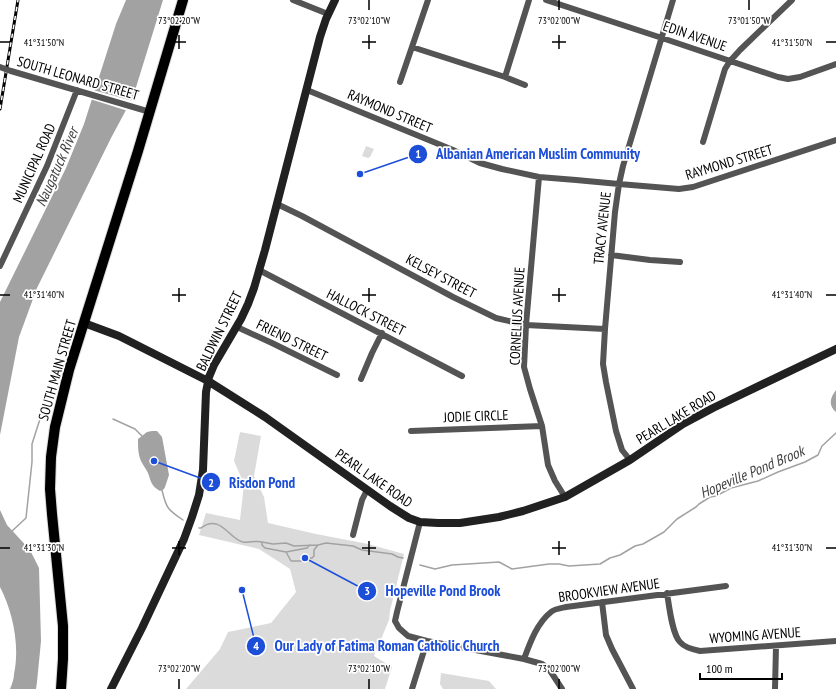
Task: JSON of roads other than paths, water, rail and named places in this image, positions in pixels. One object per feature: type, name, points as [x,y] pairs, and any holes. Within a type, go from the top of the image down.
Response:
[{"type":"main road","name":"SOUTH MAIN STREET","points":[[61,689],[63,626],[50,482],[53,437],[69,370],[150,112],[183,0]]},
{"type":"main road","name":"BALDWIN STREET","points":[[111,689],[146,621],[192,517],[203,470],[206,392],[208,381],[214,364],[237,327],[249,302],[277,204],[320,37],[328,14],[335,0]]},
{"type":"main road","name":"PEARL LAKE ROAD","points":[[84,323],[119,336],[208,381],[265,418],[409,518],[420,522],[438,523],[460,522],[499,516],[565,497],[630,460],[683,424],[836,349]]},
{"type":"street","points":[[293,0],[328,14]]},
{"type":"street","points":[[400,82],[428,0]]},
{"type":"street","points":[[505,77],[528,0]]},
{"type":"street","name":"EDIN AVENUE","points":[[546,0],[778,77],[788,79],[800,77],[836,64]]},
{"type":"street","name":"TRACY AVENUE","points":[[630,460],[622,450],[616,432],[603,364],[615,212],[623,166],[673,0]]},
{"type":"street","points":[[781,0],[785,6]]},
{"type":"street","points":[[703,142],[725,69],[730,61],[792,0]]},
{"type":"street","points":[[412,47],[505,77],[525,85]]},
{"type":"street","name":"SOUTH LEONARD STREET","points":[[0,67],[150,112]]},
{"type":"street","name":"MUNICIPAL ROAD","points":[[0,266],[47,166],[77,90]]},
{"type":"street","name":"RAYMOND STREET","points":[[307,90],[453,150],[480,163],[539,178],[679,189],[693,187],[836,140]]},
{"type":"street","name":"CORNELIUS AVENUE","points":[[539,178],[526,325],[524,367],[542,426],[548,465],[565,497]]},
{"type":"street","name":"KELSEY STREET","points":[[277,204],[453,297],[496,318],[526,325],[605,329]]},
{"type":"street","points":[[611,255],[680,262]]},
{"type":"street","name":"HALLOCK STREET","points":[[259,270],[462,376]]},
{"type":"street","name":"FRIEND STREET","points":[[237,327],[337,375]]},
{"type":"street","points":[[361,379],[382,333]]},
{"type":"street","name":"JODIE CIRCLE","points":[[411,431],[542,426]]},
{"type":"street","points":[[353,535],[362,500],[367,490]]},
{"type":"street","points":[[420,522],[395,621],[399,628],[408,636],[427,641],[524,659],[542,664],[550,669],[562,689]]},
{"type":"street","name":"BROOKVIEW AVENUE","points":[[524,659],[542,620],[552,611],[566,607],[726,586]]},
{"type":"street","name":"WYOMING AVENUE","points":[[667,594],[675,632],[680,643],[700,651],[836,641]]},
{"type":"street","points":[[602,602],[606,635],[633,689]]},
{"type":"street","points":[[412,689],[427,641]]},
{"type":"street","points":[[775,689],[776,646]]},
{"type":"waterway","name":"Hopeville Pond Brook","points":[[11,532],[26,518],[32,462],[32,444],[40,419],[46,391],[50,392]]},
{"type":"waterway","name":"Hopeville Pond Brook","points":[[113,419],[135,429],[142,436]]},
{"type":"waterway","name":"Hopeville Pond Brook","points":[[420,565],[435,569],[452,565],[499,562],[512,569],[549,564],[569,566],[600,564],[635,546],[643,544],[664,532],[677,519],[710,497],[716,496],[731,488],[758,481],[805,462],[818,455],[822,446],[836,433]]},
{"type":"waterway","name":"Hopeville Pond Brook","points":[[160,489],[162,490],[168,508],[183,520]]},
{"type":"waterway","name":"Hopeville Pond Brook","points":[[199,528],[214,523],[224,528],[238,540],[243,542],[260,541],[265,548],[286,552],[291,561],[301,561],[305,558],[312,558],[314,556],[314,550],[318,545],[326,543],[353,546],[362,550],[392,554],[403,558]]},
{"type":"waterway","points":[[262,542],[273,544],[286,543],[294,546],[318,545]]},
{"type":"waterway","points":[[286,552],[307,548],[310,545]]},
{"type":"railway","points":[[0,109],[18,0]]},
{"type":"place","name":"Albanian American Muslim Community","points":[[360,174]]},
{"type":"place","name":"Risdon Pond","points":[[154,461]]},
{"type":"place","name":"Hopeville Pond Brook","points":[[305,558]]},
{"type":"place","name":"Our Lady of Fatima Roman Catholic Church","points":[[242,590]]},
{"type":"water label","name":"Naugatuck River","points":[[57,167]]}]
